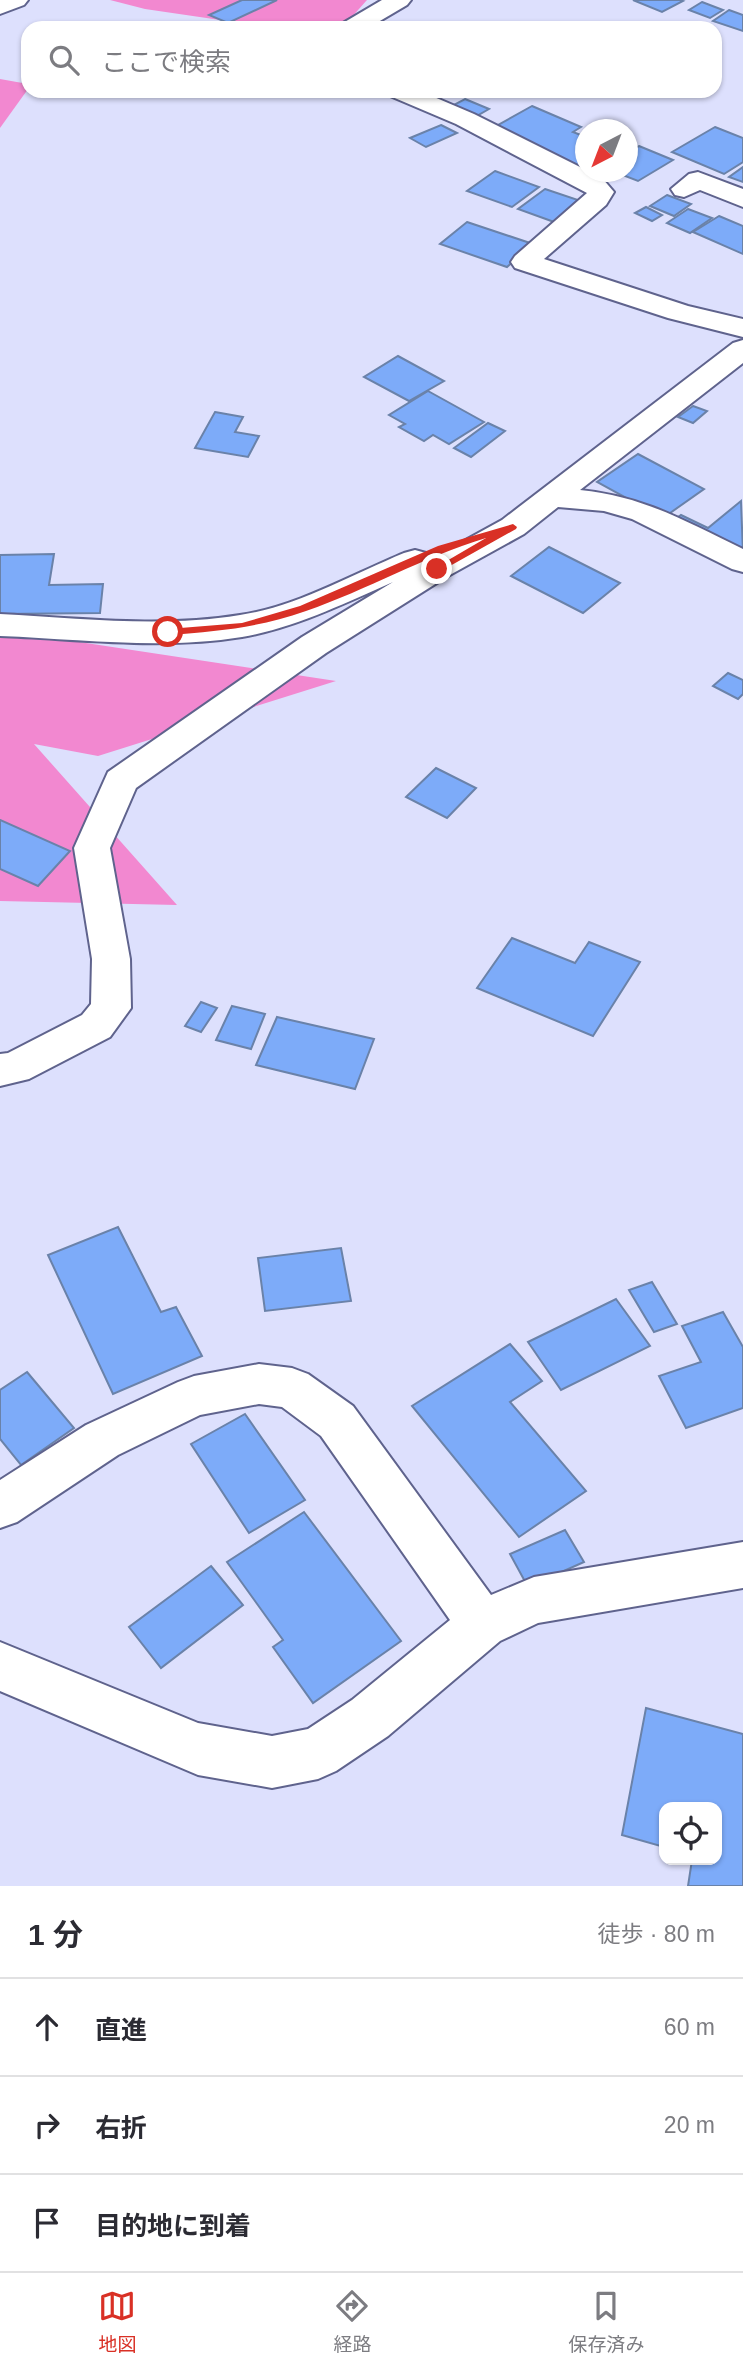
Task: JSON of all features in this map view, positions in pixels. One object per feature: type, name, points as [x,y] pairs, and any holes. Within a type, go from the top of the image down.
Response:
[{"type":"street","points":[[0,7],[16,0]]},
{"type":"street","points":[[363,21],[399,0]]},
{"type":"street","points":[[416,98],[465,119],[593,184],[601,192],[597,199],[525,262],[678,312],[743,328]]},
{"type":"street","points":[[684,189],[698,180],[743,199]]},
{"type":"street","points":[[0,1070],[15,1068],[96,1026],[111,1008],[111,959],[92,848],[121,781],[314,645],[437,569],[513,527],[743,349]]},
{"type":"street","points":[[549,497],[605,502],[643,512],[743,562]]},
{"type":"street","points":[[0,625],[168,632],[242,626],[304,608],[441,548],[513,527]]},
{"type":"street","points":[[0,1506],[102,1440],[194,1396],[259,1384],[292,1388],[337,1421],[482,1624]]},
{"type":"street","points":[[0,1666],[198,1749],[272,1762],[318,1753],[370,1718],[482,1624],[534,1600],[743,1566]]},
{"type":"shaded area","points":[[110,0],[367,0],[348,21],[227,21],[145,9]]},
{"type":"shaded area","points":[[0,79],[21,83],[22,98],[0,128]]},
{"type":"shaded area","points":[[0,630],[336,681],[98,756],[34,744],[177,905],[0,901]]},
{"type":"building","points":[[242,0],[277,0],[232,21],[223,21],[209,15]]},
{"type":"building","points":[[633,0],[680,0],[683,1],[662,12]]},
{"type":"building","points":[[702,2],[723,10],[710,18],[689,10]]},
{"type":"building","points":[[729,10],[743,15],[743,31],[722,24],[722,21],[713,21]]},
{"type":"building","points":[[465,99],[489,109],[473,118],[450,107]]},
{"type":"building","points":[[532,106],[575,124],[575,165],[491,129]]},
{"type":"building","points":[[441,125],[457,133],[426,147],[410,138]]},
{"type":"building","points":[[715,127],[743,138],[743,162],[724,174],[672,152]]},
{"type":"building","points":[[639,146],[673,160],[638,181]]},
{"type":"building","points":[[743,167],[743,182],[729,177]]},
{"type":"building","points":[[495,171],[539,187],[512,207],[467,191]]},
{"type":"building","points":[[545,189],[584,202],[557,223],[518,209]]},
{"type":"building","points":[[667,195],[691,204],[674,216],[650,206]]},
{"type":"building","points":[[646,207],[662,215],[652,221],[635,213]]},
{"type":"building","points":[[688,209],[712,218],[690,233],[667,223]]},
{"type":"building","points":[[719,216],[743,226],[743,254],[693,232]]},
{"type":"building","points":[[467,222],[533,244],[507,267],[440,244]]},
{"type":"building","points":[[398,356],[444,381],[409,401],[364,377]]},
{"type":"building","points":[[428,391],[484,422],[449,444],[433,435],[424,441],[399,427],[405,424],[389,415]]},
{"type":"building","points":[[693,406],[707,411],[693,423],[678,417]]},
{"type":"building","points":[[215,412],[243,417],[235,432],[259,436],[248,457],[195,448]]},
{"type":"building","points":[[488,423],[505,431],[471,457],[454,448]]},
{"type":"building","points":[[638,454],[704,489],[663,518],[597,482]]},
{"type":"building","points":[[741,501],[743,554],[674,520],[681,515],[708,528]]},
{"type":"building","points":[[549,547],[620,583],[583,613],[511,576]]},
{"type":"building","points":[[54,554],[49,585],[103,584],[100,613],[0,614],[0,555]]},
{"type":"building","points":[[728,673],[743,680],[743,694],[738,699],[713,686]]},
{"type":"building","points":[[436,768],[476,788],[447,818],[406,797]]},
{"type":"building","points":[[0,820],[70,851],[38,886],[0,869]]},
{"type":"building","points":[[512,938],[575,963],[589,942],[640,962],[593,1036],[477,988]]},
{"type":"building","points":[[201,1002],[217,1008],[201,1032],[185,1026]]},
{"type":"building","points":[[232,1006],[265,1014],[251,1049],[216,1040]]},
{"type":"building","points":[[277,1017],[374,1039],[355,1089],[256,1065]]},
{"type":"building","points":[[118,1227],[161,1312],[176,1307],[202,1356],[113,1394],[48,1255]]},
{"type":"building","points":[[341,1248],[351,1301],[265,1311],[258,1258]]},
{"type":"building","points":[[652,1282],[677,1324],[654,1332],[629,1290]]},
{"type":"building","points":[[616,1299],[650,1346],[561,1390],[528,1342]]},
{"type":"building","points":[[723,1312],[743,1347],[743,1408],[686,1428],[659,1376],[701,1362],[682,1326]]},
{"type":"building","points":[[510,1344],[542,1381],[510,1402],[586,1491],[519,1537],[412,1406]]},
{"type":"building","points":[[27,1372],[74,1428],[21,1465],[0,1439],[0,1390]]},
{"type":"building","points":[[245,1414],[305,1500],[249,1533],[191,1444]]},
{"type":"building","points":[[304,1512],[401,1641],[313,1703],[273,1647],[283,1640],[227,1562]]},
{"type":"building","points":[[565,1530],[584,1562],[528,1587],[510,1554]]},
{"type":"building","points":[[211,1566],[243,1605],[161,1668],[129,1627]]},
{"type":"building","points":[[646,1708],[743,1734],[743,1886],[688,1886],[691,1865],[722,1865],[722,1802],[659,1802],[659,1846],[622,1835]]},
{"type":"route","points":[[168,632],[242,626],[304,608],[441,548],[513,527],[437,569]]}]
